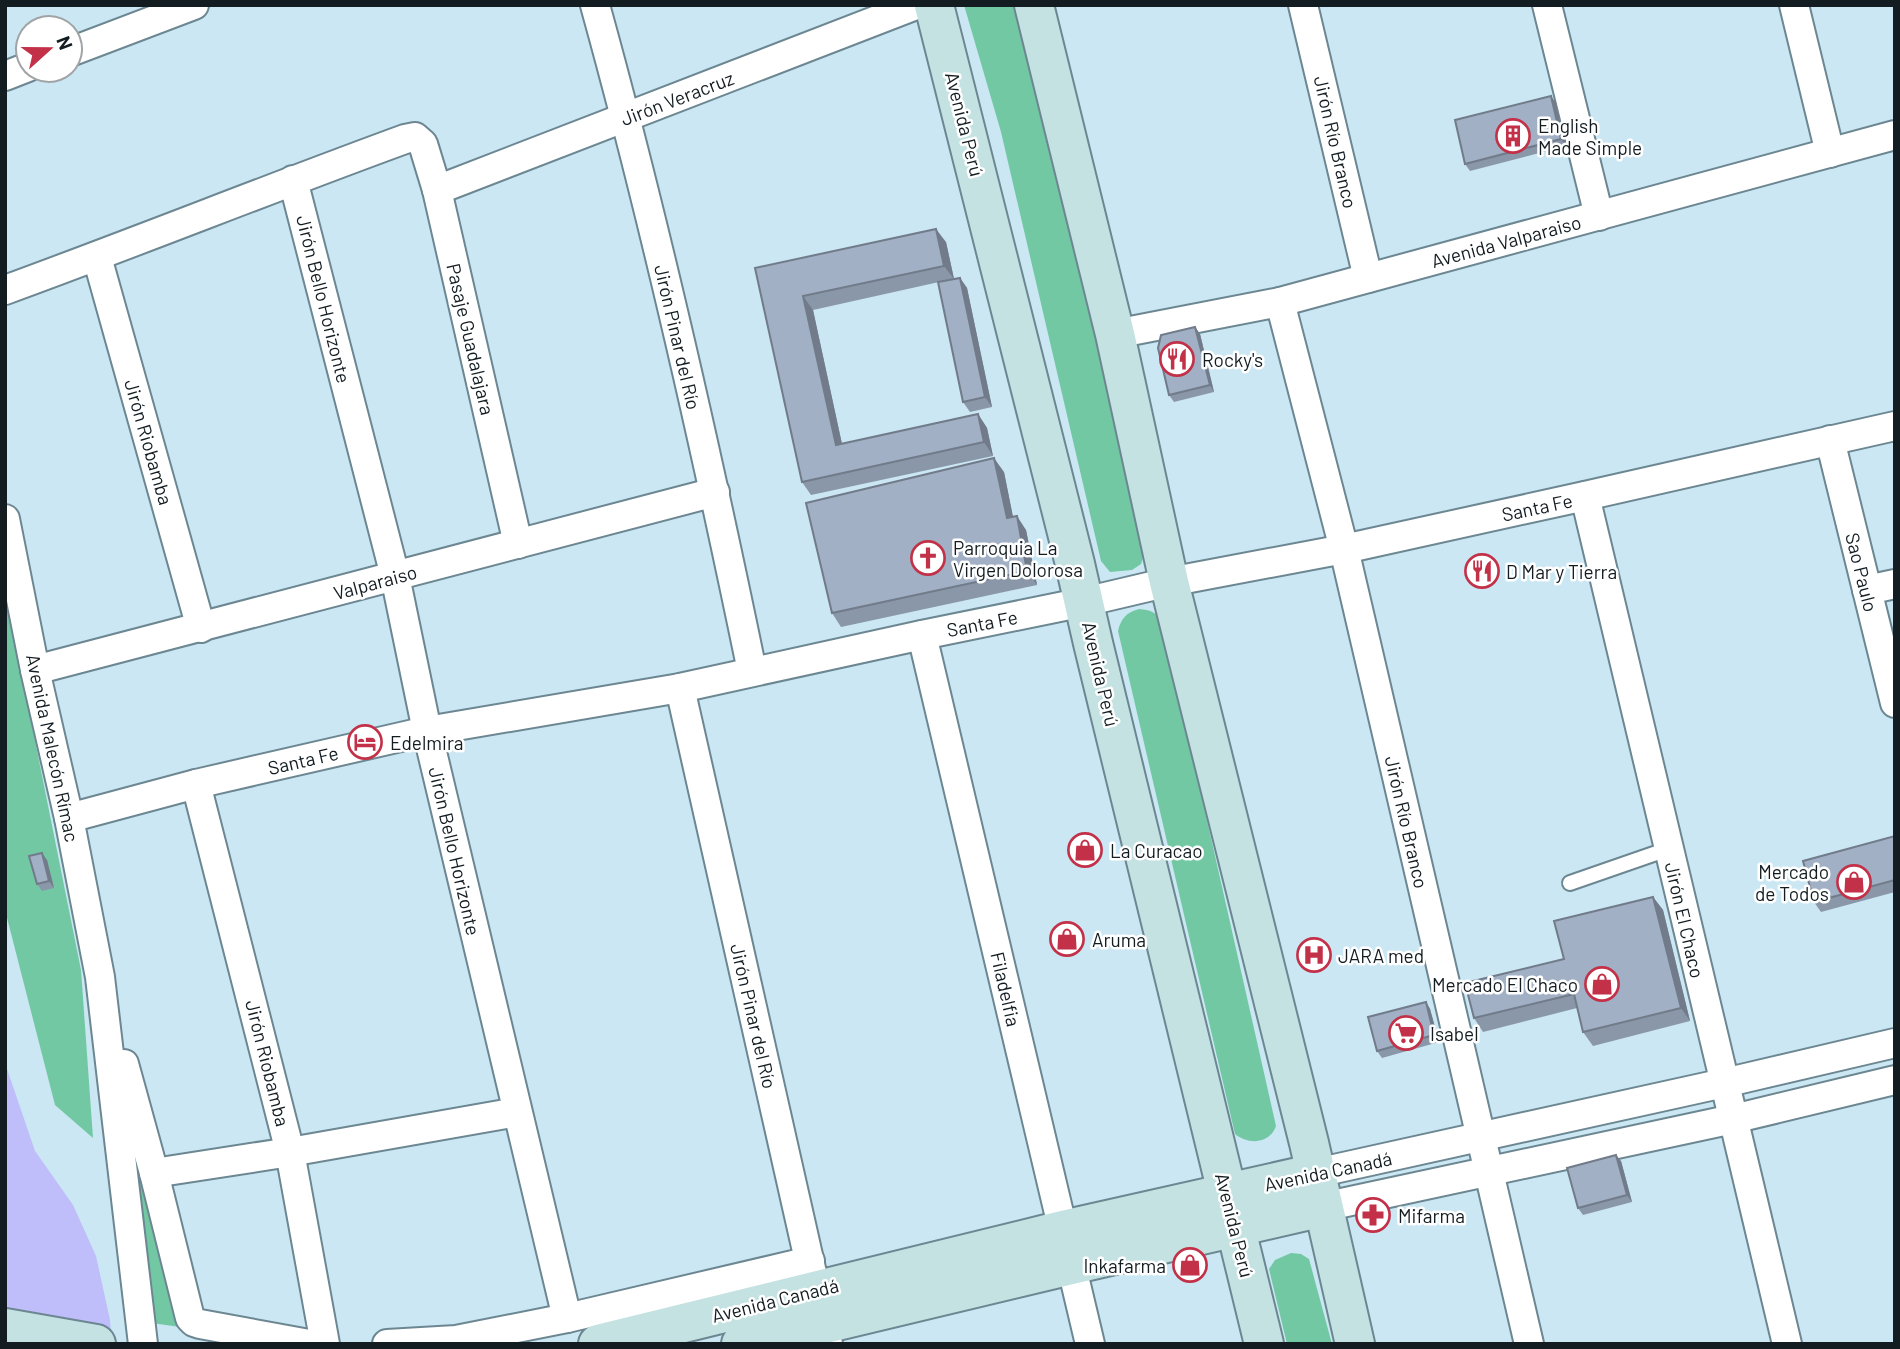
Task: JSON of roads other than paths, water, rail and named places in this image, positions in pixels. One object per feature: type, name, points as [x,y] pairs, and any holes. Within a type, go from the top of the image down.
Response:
[{"type":"main road","name":"Avenida Perú","points":[[934,5],[1084,603],[1264,1344]]},
{"type":"main road","points":[[1034,5],[1115,334],[1170,582],[1320,1190],[1355,1344]]},
{"type":"main road","name":"Avenida Canadá","points":[[598,1344],[820,1304],[1320,1190]]},
{"type":"main road","name":"Avenida Canadá","points":[[741,1344],[820,1304]]},
{"type":"main road","points":[[5,1328],[96,1344]]},
{"type":"street","points":[[84,47],[194,5]]},
{"type":"street","name":"Jirón Pinar del Río","points":[[595,5],[626,118],[715,492],[752,671]]},
{"type":"street","name":"Jirón Veracruz","points":[[437,190],[916,5]]},
{"type":"street","name":"Jirón Río Branco","points":[[1303,5],[1368,278]]},
{"type":"street","points":[[1547,5],[1599,216]]},
{"type":"street","points":[[1794,5],[1830,153]]},
{"type":"street","name":"Avenida Valparaiso","points":[[1115,334],[1280,302],[1895,135]]},
{"type":"street","name":"Pasaje Guadalajara","points":[[293,180],[405,139],[415,137],[423,144],[437,190],[518,544]]},
{"type":"street","points":[[5,290],[293,180]]},
{"type":"street","name":"Jirón Bello Horizonte","points":[[293,180],[395,576],[427,731],[567,1318]]},
{"type":"street","name":"Jirón Riobamba","points":[[97,257],[201,628]]},
{"type":"street","name":"Jirón Río Branco","points":[[1280,302],[1344,549],[1529,1344]]},
{"type":"street","name":"Santa Fe","points":[[69,818],[196,784],[427,731],[680,688],[1084,603],[1170,582],[1344,549],[1895,426]]},
{"type":"street","name":"Sao Paulo","points":[[1830,440],[1895,703]]},
{"type":"street","name":"Valparaiso","points":[[35,670],[715,492]]},
{"type":"street","name":"Jirón El Chaco","points":[[1584,496],[1787,1344]]},
{"type":"street","name":"Avenida Malecón Rímac","points":[[5,519],[100,977],[143,1344]]},
{"type":"street","points":[[1867,590],[1895,584]]},
{"type":"street","name":"Filadelfia","points":[[922,635],[1090,1344]]},
{"type":"street","name":"Jirón Pinar del Río","points":[[680,688],[820,1304]]},
{"type":"street","name":"Jirón Riobamba","points":[[196,784],[290,1152],[325,1344]]},
{"type":"street","name":"Avenida Malecón Rímac","points":[[100,977],[155,1173],[190,1318],[200,1324],[309,1344]]},
{"type":"street","name":"Avenida Canadá","points":[[1320,1190],[1481,1137],[1895,1043]]},
{"type":"street","name":"Avenida Canadá","points":[[1320,1190],[1488,1173],[1895,1080]]},
{"type":"street","points":[[155,1173],[517,1112]]},
{"type":"street","name":"Avenida Canadá","points":[[387,1344],[456,1340],[567,1318],[820,1304]]},
{"type":"lane","points":[[1570,883],[1668,849]]},
{"type":"water","points":[[5,1063],[35,1151],[73,1205],[96,1256],[110,1320],[112,1344],[5,1344]]},
{"type":"place","name":"English Made Simple","points":[[1513,136]]},
{"type":"place","name":"Rocky's","points":[[1177,359]]},
{"type":"place","name":"Parroquia La Virgen Dolorosa","points":[[928,558]]},
{"type":"place","name":"D Mar y Tierra","points":[[1482,571]]},
{"type":"place","name":"Edelmira","points":[[365,742]]},
{"type":"place","name":"La Curacao","points":[[1085,850]]},
{"type":"place","name":"Mercado de Todos","points":[[1854,882]]},
{"type":"place","name":"Aruma","points":[[1067,939]]},
{"type":"place","name":"JARA med","points":[[1314,955]]},
{"type":"place","name":"Mercado El Chaco","points":[[1602,984]]},
{"type":"place","name":"Isabel","points":[[1406,1033]]},
{"type":"place","name":"Mifarma","points":[[1373,1215]]},
{"type":"place","name":"Inkafarma","points":[[1190,1265]]}]
